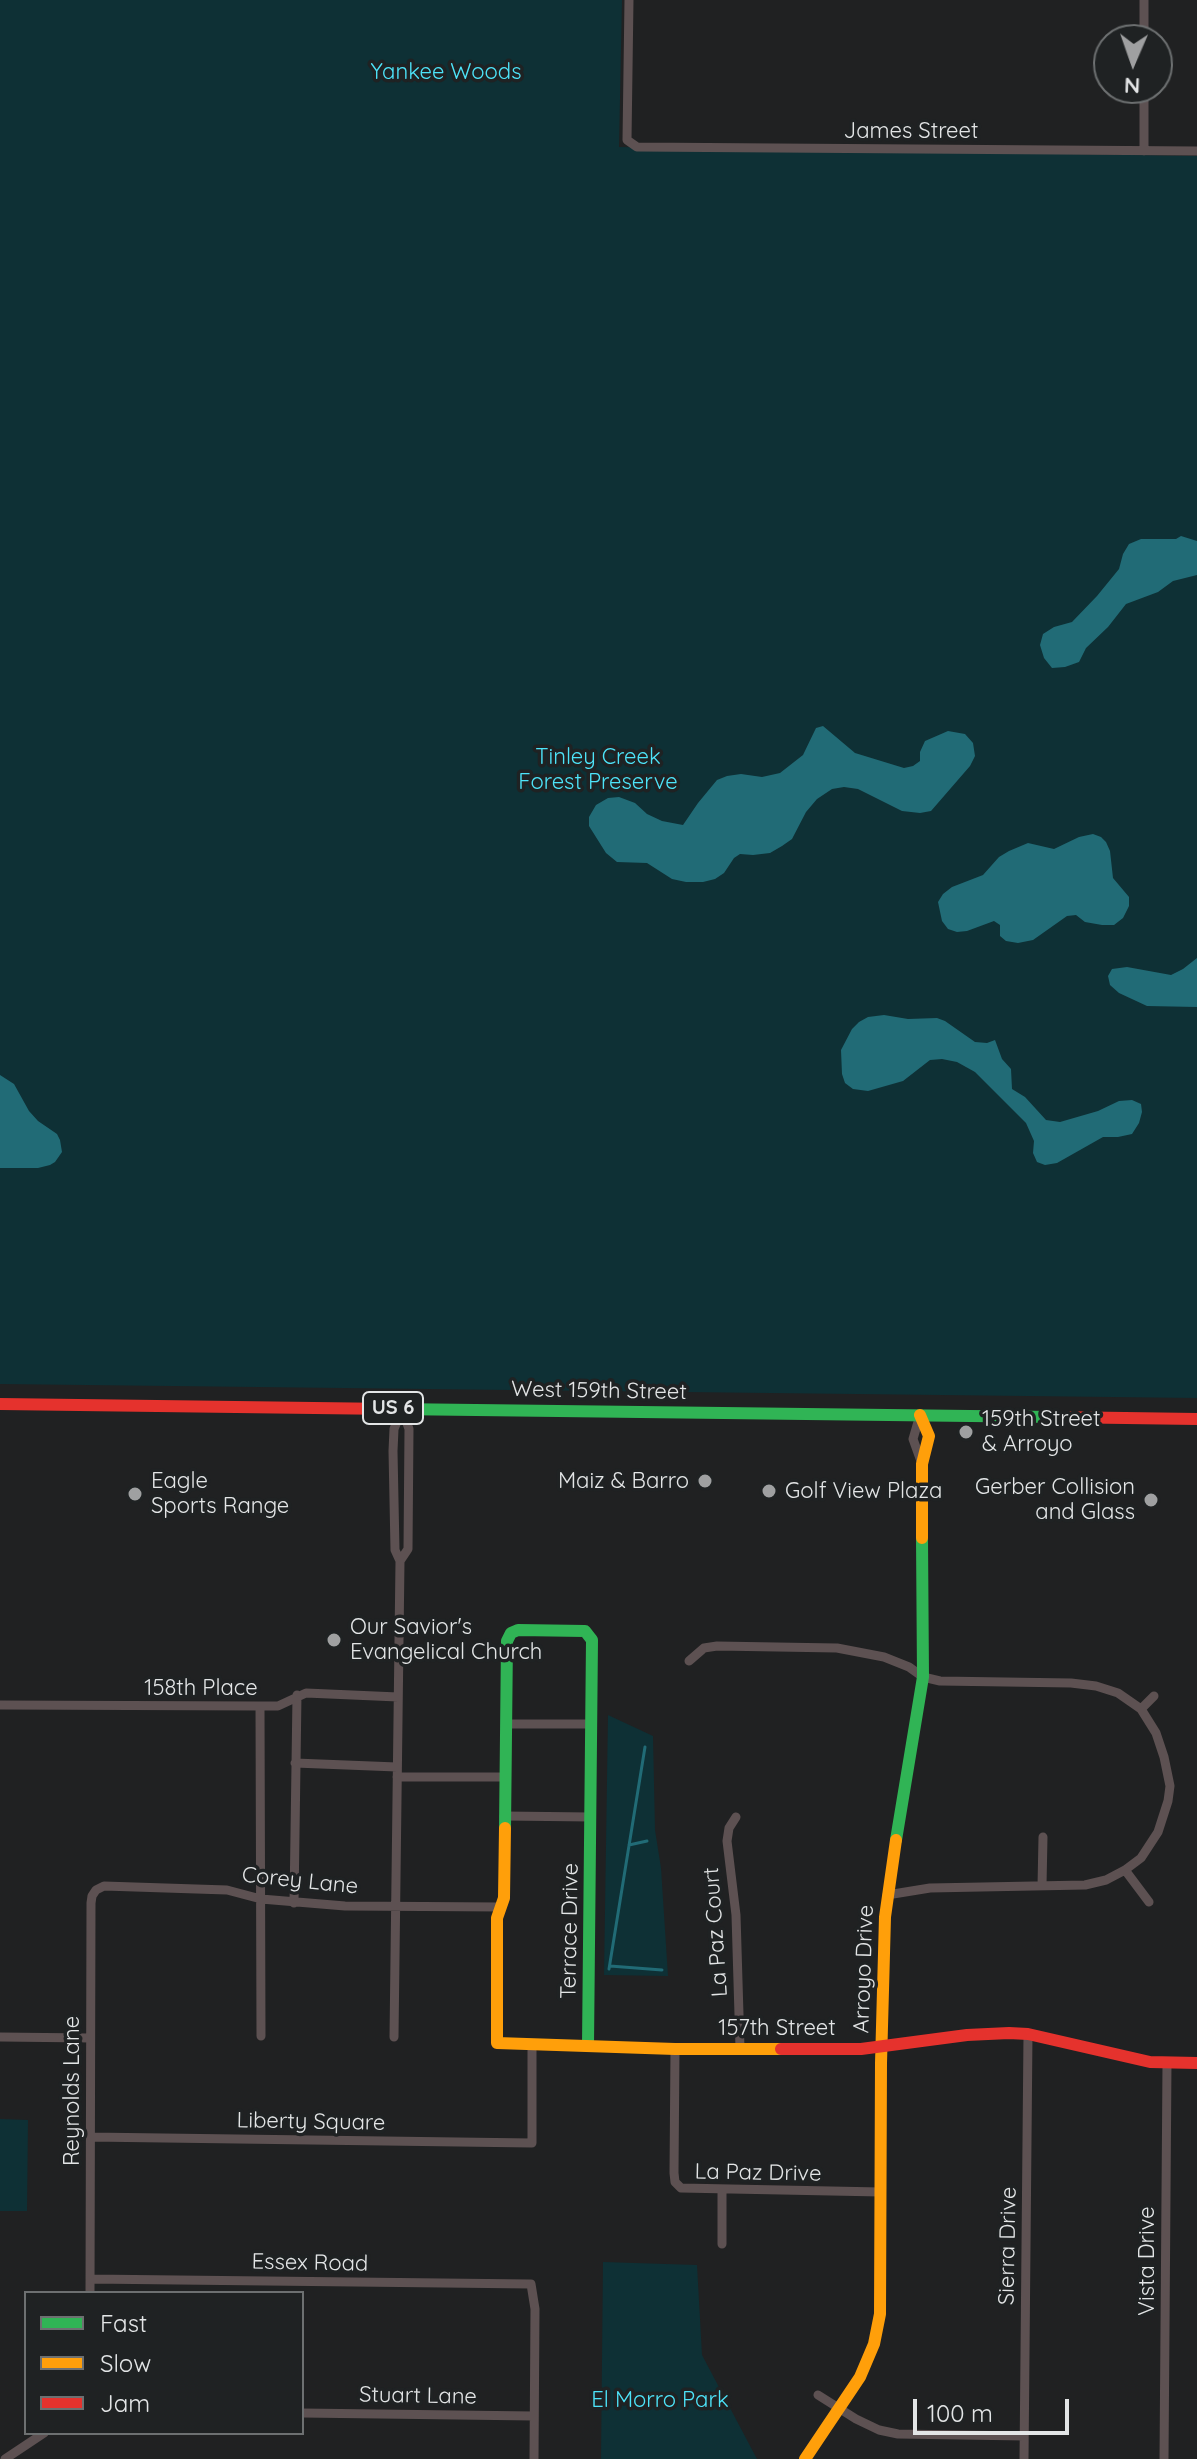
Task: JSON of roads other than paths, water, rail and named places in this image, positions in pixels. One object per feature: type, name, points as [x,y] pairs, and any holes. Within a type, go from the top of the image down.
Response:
[{"type":"street","name":"James Street","points":[[629,0],[627,140],[637,147],[1197,151]]},
{"type":"street","points":[[1144,0],[1144,24]]},
{"type":"street","points":[[1144,104],[1144,151]]},
{"type":"street","name":"West 159th Street","points":[[0,1404],[1197,1419]]},
{"type":"street","points":[[400,1561],[408,1549],[409,1429],[402,1409]]},
{"type":"street","points":[[394,2037],[400,1561],[395,1550],[393,1451],[394,1429],[402,1409]]},
{"type":"street","name":"Arroyo Drive","points":[[805,2459],[840,2410],[869,2360],[878,2327],[881,2048],[887,1895],[923,1677],[922,1464],[929,1436],[920,1415]]},
{"type":"street","name":"Terrace Drive","points":[[497,2043],[497,1928],[504,1898],[508,1637],[518,1630],[582,1630],[589,1633],[592,1640],[588,2045]]},
{"type":"street","points":[[689,1661],[704,1648],[717,1646],[837,1648],[884,1657],[909,1667],[923,1677],[940,1681],[1096,1686],[1118,1693],[1141,1709],[1156,1733],[1164,1757],[1169,1775],[1168,1801],[1151,1844],[1141,1858],[1125,1870],[1106,1880],[1085,1885],[930,1888],[887,1895]]},
{"type":"street","name":"158th Place","points":[[0,1705],[278,1706],[306,1693],[398,1697]]},
{"type":"street","points":[[294,1903],[297,1695]]},
{"type":"street","points":[[1141,1709],[1154,1696]]},
{"type":"street","points":[[260,1706],[261,2036]]},
{"type":"street","points":[[507,1724],[592,1724]]},
{"type":"street","points":[[295,1763],[506,1777]]},
{"type":"street","points":[[504,1816],[591,1817]]},
{"type":"street","name":"La Paz Court","points":[[736,1817],[729,1828],[727,1841],[736,1915],[740,2048]]},
{"type":"street","points":[[1042,1886],[1043,1837]]},
{"type":"street","points":[[1125,1870],[1149,1902]]},
{"type":"street","name":"Corey Lane","points":[[96,1890],[104,1886],[227,1890],[294,1903],[501,1907]]},
{"type":"street","name":"Reynolds Lane","points":[[90,2291],[91,1903],[96,1890]]},
{"type":"street","name":"157th Street","points":[[497,2043],[675,2049],[881,2048],[979,2034],[1028,2034],[1122,2057],[1197,2063]]},
{"type":"street","name":"Sierra Drive","points":[[1024,2459],[1028,2034]]},
{"type":"street","points":[[0,2037],[90,2038]]},
{"type":"street","name":"Liberty Square","points":[[90,2137],[532,2143],[532,2044]]},
{"type":"street","name":"La Paz Drive","points":[[675,2049],[675,2182],[686,2190],[881,2192]]},
{"type":"street","name":"Vista Drive","points":[[1164,2459],[1167,2063]]},
{"type":"street","points":[[722,2191],[722,2244]]},
{"type":"street","name":"Essex Road","points":[[90,2279],[531,2284],[535,2309],[534,2416]]},
{"type":"street","points":[[818,2395],[879,2430],[898,2434],[1024,2436]]},
{"type":"street","name":"Stuart Lane","points":[[304,2413],[534,2416]]},
{"type":"street","points":[[534,2416],[534,2459]]},
{"type":"street","points":[[5,2459],[41,2435]]},
{"type":"water","points":[[1181,536],[1197,541],[1197,575],[1173,581],[1158,592],[1126,604],[1086,648],[1079,662],[1052,668],[1044,658],[1040,645],[1043,634],[1072,622],[1097,596],[1119,569],[1129,544],[1141,539],[1176,539]]},
{"type":"water","points":[[823,726],[855,753],[904,768],[920,761],[925,741],[948,731],[965,734],[973,743],[975,756],[931,811],[902,811],[858,789],[832,789],[817,799],[806,812],[792,839],[770,853],[740,854],[724,873],[703,882],[672,879],[647,863],[617,862],[606,853],[589,826],[589,817],[596,805],[608,798],[619,797],[635,803],[647,814],[662,821],[683,825],[717,780],[741,774],[762,777],[780,773],[803,755],[816,728]]},
{"type":"water","points":[[1093,834],[1106,842],[1113,878],[1129,897],[1129,906],[1123,918],[1114,925],[1085,922],[1076,915],[1067,916],[1033,940],[1018,943],[1006,941],[1000,936],[1000,925],[994,921],[957,932],[948,929],[942,921],[938,902],[943,894],[952,887],[983,875],[1009,851],[1028,843],[1054,849]]},
{"type":"water","points":[[1197,958],[1197,1007],[1147,1006],[1119,993],[1110,985],[1108,976],[1112,969],[1127,967],[1171,975]]},
{"type":"water","points":[[884,1015],[908,1019],[937,1018],[975,1042],[995,1040],[1002,1059],[1011,1069],[1012,1089],[1025,1097],[1046,1120],[1060,1122],[1119,1101],[1132,1100],[1141,1104],[1139,1123],[1132,1134],[1103,1137],[1057,1163],[1045,1165],[1037,1162],[1033,1153],[1034,1141],[1026,1123],[975,1072],[957,1062],[930,1060],[903,1081],[868,1091],[853,1089],[845,1083],[842,1074],[841,1050],[859,1022]]},
{"type":"water","points":[[0,1075],[14,1084],[38,1121],[57,1134],[62,1152],[50,1165],[0,1168]]},
{"type":"waterway","points":[[609,1969],[645,1747]]},
{"type":"waterway","points":[[629,1845],[647,1841]]},
{"type":"waterway","points":[[610,1966],[662,1970]]},
{"type":"place","name":"159th Street & Arroyo","points":[[966,1432]]},
{"type":"place","name":"Maiz & Barro","points":[[705,1481]]},
{"type":"place","name":"Golf View Plaza","points":[[769,1491]]},
{"type":"place","name":"Eagle Sports Range","points":[[135,1494]]},
{"type":"place","name":"Gerber Collision and Glass","points":[[1151,1500]]},
{"type":"place","name":"Our Savior's Evangelical Church","points":[[334,1640]]},
{"type":"park label","name":"Yankee Woods","points":[[446,72]]},
{"type":"park label","name":"Tinley Creek Forest Preserve","points":[[598,770]]},
{"type":"park label","name":"El Morro Park","points":[[660,2400]]}]
